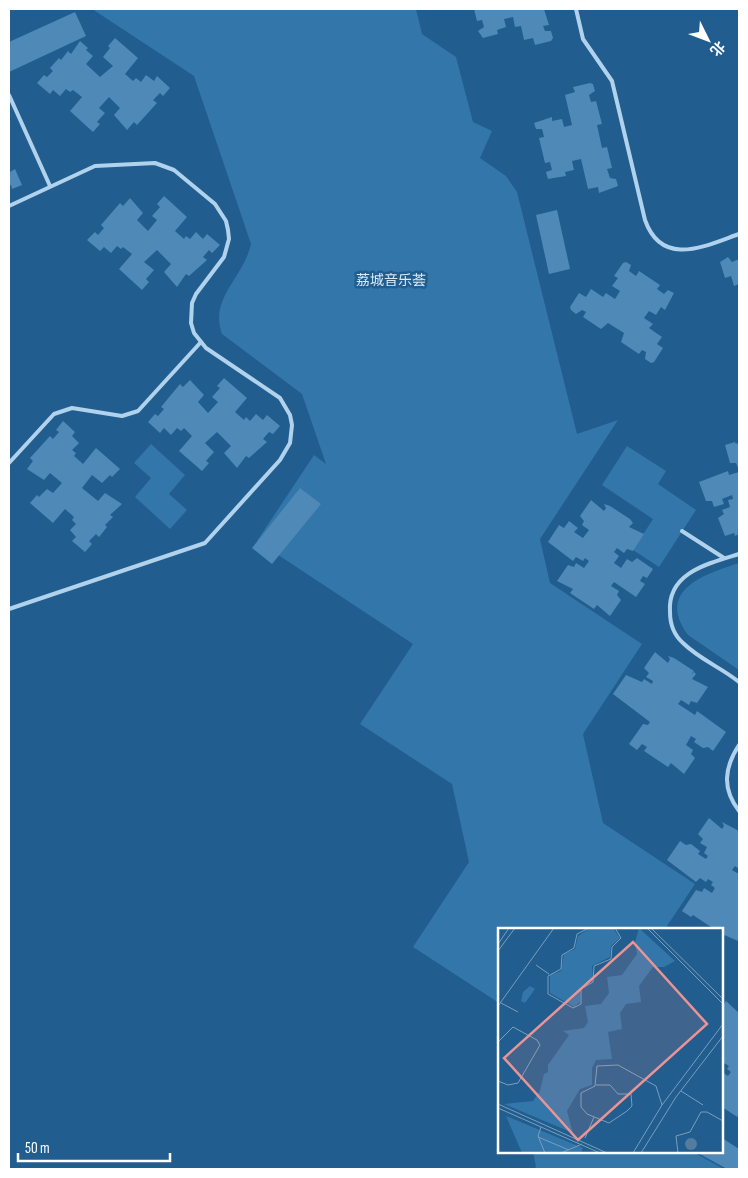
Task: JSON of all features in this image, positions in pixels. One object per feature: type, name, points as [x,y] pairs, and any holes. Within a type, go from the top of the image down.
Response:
[{"type":"lane","points":[[576,9],[583,39],[612,81],[645,220],[652,235],[664,245],[683,251],[739,234]]},
{"type":"lane","points":[[9,96],[50,186]]},
{"type":"lane","points":[[9,206],[95,166],[155,163],[174,170],[215,204],[226,221],[229,240],[224,257],[196,294],[192,303],[191,323],[200,342],[280,398],[290,415],[292,424],[290,443],[286,452],[205,543],[9,609]]},
{"type":"lane","points":[[9,463],[54,414],[63,409],[72,408],[122,416],[138,411],[200,342]]},
{"type":"lane","points":[[682,530],[725,558]]},
{"type":"lane","points":[[739,554],[690,571],[682,579],[671,598],[670,621],[674,632],[689,649],[739,682]]},
{"type":"lane","points":[[739,745],[728,765],[726,775],[729,794],[739,811]]},
{"type":"green space","name":"荔城音乐荟","points":[[92,9],[416,9],[422,34],[456,57],[473,122],[492,131],[480,158],[506,176],[517,192],[577,434],[618,420],[540,539],[550,583],[642,644],[583,734],[603,823],[695,884],[666,928],[498,928],[498,1002],[413,947],[469,862],[452,784],[360,724],[413,644],[257,541],[314,455],[326,464],[302,394],[222,334],[219,321],[223,299],[241,268],[251,244],[194,76]]},
{"type":"green space","points":[[151,444],[185,475],[169,494],[187,510],[170,529],[135,497],[151,478],[134,463]]},
{"type":"green space","points":[[627,446],[666,471],[658,484],[696,510],[659,567],[633,550],[653,519],[602,485]]},
{"type":"green space","points":[[739,563],[739,670],[688,635],[679,619],[677,606],[681,595],[700,578]]},
{"type":"green space","points":[[533,1153],[695,1153],[724,1169],[533,1169],[536,1167]]},
{"type":"building","points":[[474,9],[544,9],[549,25],[543,26],[545,31],[551,31],[553,38],[551,41],[535,45],[533,38],[524,40],[521,26],[515,27],[513,17],[504,19],[506,27],[497,30],[498,34],[483,38],[478,31],[484,27],[482,20],[477,21]]},
{"type":"building","points":[[75,12],[86,36],[9,72],[9,42]]},
{"type":"building","points":[[115,38],[138,58],[125,74],[133,81],[136,78],[141,82],[146,75],[154,81],[157,76],[170,88],[163,96],[160,93],[153,100],[157,103],[137,125],[134,122],[127,130],[114,115],[120,108],[109,97],[99,108],[105,113],[97,122],[100,124],[93,132],[70,111],[82,97],[73,90],[70,92],[66,89],[60,96],[53,90],[50,94],[37,83],[44,75],[47,77],[53,71],[50,68],[59,58],[61,60],[68,51],[71,54],[80,41],[93,56],[86,64],[100,77],[113,66],[103,57],[110,48],[108,46]]},
{"type":"building","points":[[593,84],[595,91],[589,95],[591,102],[596,101],[602,124],[597,125],[602,148],[607,147],[612,168],[607,169],[610,178],[616,179],[618,186],[599,193],[598,187],[588,189],[581,159],[572,161],[574,170],[565,172],[566,176],[548,179],[546,172],[552,170],[550,162],[545,163],[539,138],[544,137],[542,129],[536,129],[534,123],[552,117],[552,121],[562,119],[564,127],[572,125],[565,95],[575,92],[573,87]]},
{"type":"building","points":[[9,169],[10,172],[15,169],[22,185],[12,189],[11,185],[9,186]]},
{"type":"building","points":[[164,196],[187,217],[175,231],[184,239],[186,236],[190,239],[196,232],[203,239],[207,234],[220,245],[212,253],[209,250],[203,257],[207,260],[189,276],[186,274],[177,287],[164,272],[171,264],[157,250],[144,262],[154,270],[146,279],[149,282],[142,290],[119,269],[132,254],[123,247],[121,249],[117,246],[111,253],[104,247],[100,251],[87,240],[95,232],[98,235],[104,228],[101,225],[120,203],[123,206],[130,198],[143,213],[137,220],[148,231],[157,220],[152,216],[160,207],[157,204]]},
{"type":"building","points":[[557,210],[570,269],[549,274],[536,215]]},
{"type":"building","points":[[728,257],[732,262],[739,259],[739,284],[734,286],[731,276],[725,278],[720,262]]},
{"type":"building","points":[[626,262],[631,265],[629,271],[636,276],[639,271],[660,285],[657,289],[664,294],[668,290],[674,293],[665,310],[661,307],[656,315],[649,311],[644,318],[653,324],[649,328],[662,337],[657,344],[663,348],[654,362],[651,363],[645,359],[646,352],[642,350],[639,354],[621,342],[624,333],[608,323],[601,329],[583,317],[586,312],[582,310],[576,314],[570,307],[579,293],[586,297],[591,289],[603,297],[606,293],[615,299],[620,291],[612,286],[618,278],[614,276],[623,263]]},
{"type":"building","points":[[224,378],[247,398],[235,412],[244,420],[246,417],[250,421],[256,414],[263,420],[267,415],[280,426],[273,434],[269,432],[263,439],[267,442],[249,458],[246,456],[237,468],[224,453],[231,446],[217,432],[205,443],[214,452],[206,461],[209,463],[202,471],[179,451],[192,436],[184,428],[181,431],[177,428],[171,435],[164,428],[160,433],[148,422],[155,414],[158,416],[164,409],[161,407],[180,384],[183,387],[190,380],[204,395],[198,402],[208,413],[218,402],[212,397],[220,388],[217,386]]},
{"type":"building","points":[[63,421],[75,432],[72,436],[79,443],[72,450],[76,453],[74,456],[83,464],[96,448],[120,469],[102,483],[92,475],[82,488],[98,501],[105,493],[122,504],[110,515],[113,517],[105,525],[107,527],[99,537],[96,534],[89,541],[92,544],[85,552],[72,541],[76,537],[70,530],[76,524],[72,520],[74,517],[65,509],[53,523],[30,503],[37,495],[39,497],[47,489],[53,493],[62,483],[50,473],[44,480],[27,469],[33,461],[30,458],[50,436],[53,439],[59,432],[56,430]]},
{"type":"building","points":[[735,442],[736,444],[739,442],[739,470],[736,463],[730,463],[725,445]]},
{"type":"building","points":[[728,471],[729,475],[739,472],[739,534],[735,536],[734,533],[725,536],[718,518],[724,514],[722,510],[730,507],[728,500],[733,499],[732,495],[722,499],[724,504],[714,507],[712,501],[706,501],[699,482]]},
{"type":"building","points":[[300,488],[321,504],[272,564],[252,548]]},
{"type":"building","points":[[591,500],[604,511],[606,508],[604,504],[610,506],[630,519],[633,523],[629,527],[644,534],[633,551],[627,549],[624,553],[617,548],[614,552],[619,556],[614,563],[621,568],[627,559],[632,562],[637,558],[653,569],[647,578],[643,576],[640,581],[645,584],[636,597],[614,582],[611,586],[619,591],[617,595],[621,600],[610,616],[597,605],[594,609],[570,593],[573,589],[557,581],[568,565],[574,567],[576,563],[584,568],[589,561],[585,558],[583,561],[576,557],[573,561],[548,542],[559,525],[564,528],[569,521],[578,528],[574,532],[583,538],[589,530],[582,525],[584,521],[580,516]]},
{"type":"building","points":[[655,652],[668,663],[670,659],[668,656],[694,671],[691,675],[694,672],[696,674],[692,679],[708,687],[697,703],[691,701],[689,705],[681,700],[678,704],[695,715],[697,711],[726,732],[713,751],[708,747],[703,748],[694,742],[696,739],[691,736],[686,745],[693,750],[691,754],[695,758],[684,774],[671,763],[668,767],[644,751],[647,747],[642,744],[637,750],[629,744],[643,724],[648,725],[650,722],[613,694],[626,675],[642,682],[644,679],[652,684],[653,681],[646,677],[649,673],[644,668]]},
{"type":"building","points":[[709,818],[722,829],[724,826],[722,822],[739,831],[739,869],[735,866],[732,870],[739,874],[738,941],[723,934],[723,928],[712,928],[693,915],[691,917],[682,911],[696,890],[702,892],[704,888],[712,893],[715,888],[711,885],[713,882],[708,879],[706,882],[700,878],[696,882],[667,860],[680,841],[686,845],[691,844],[700,851],[698,854],[706,859],[708,856],[704,853],[707,847],[700,843],[703,839],[698,834]]},
{"type":"building","points":[[726,1001],[739,1013],[739,1118],[723,1108],[723,1073],[728,1076],[731,1072],[727,1069],[729,1066],[724,1063],[723,1064],[723,1041],[725,1040],[723,1039],[723,1006]]},
{"type":"building","points":[[723,1139],[739,1149],[739,1169],[727,1169],[698,1153],[723,1153]]}]
